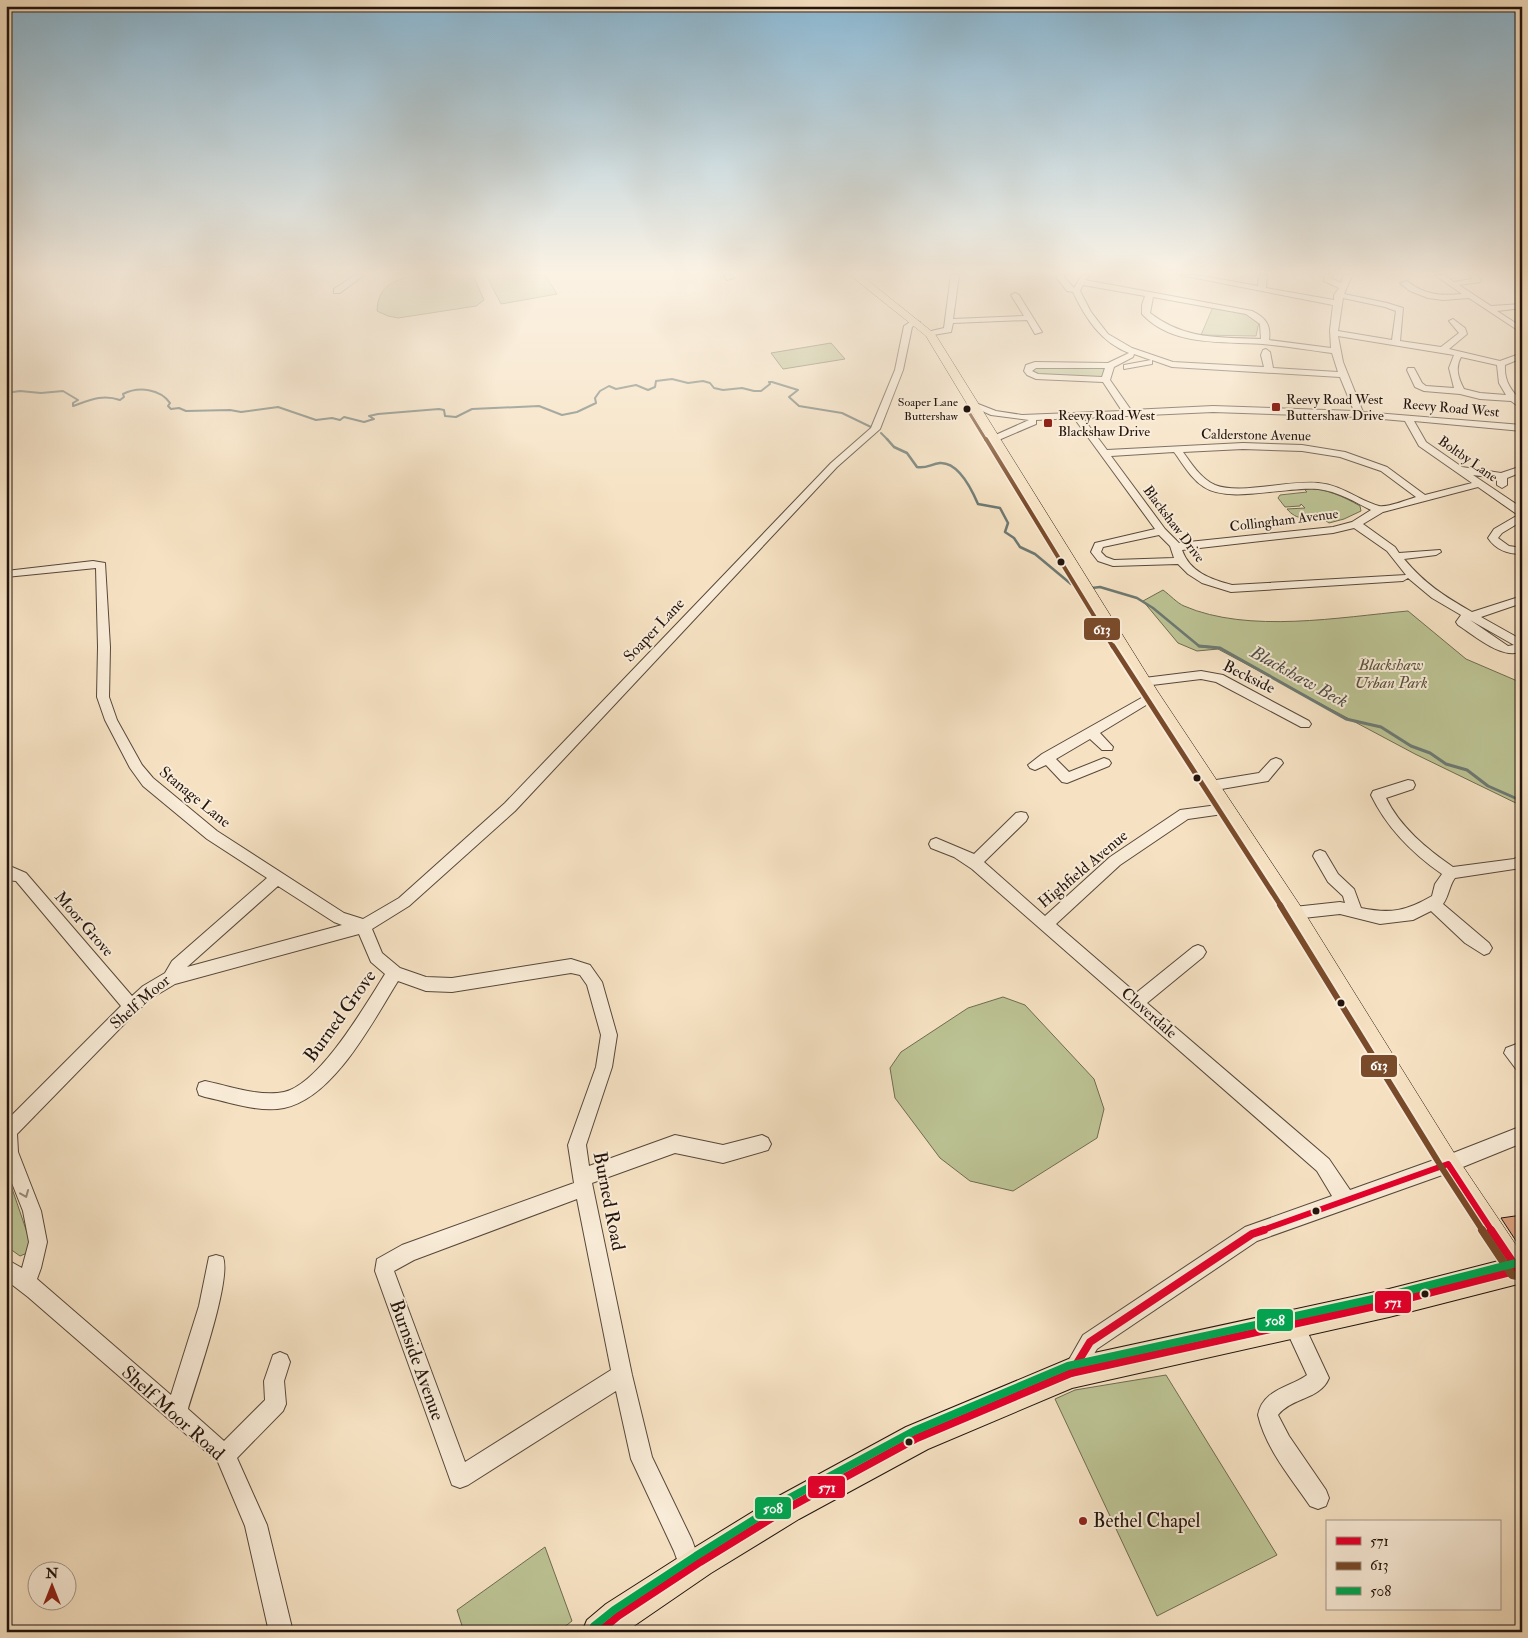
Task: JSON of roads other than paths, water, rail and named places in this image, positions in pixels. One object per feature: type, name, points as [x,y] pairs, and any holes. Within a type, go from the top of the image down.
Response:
[{"type":"highway","points":[[599,1632],[618,1616],[691,1568],[788,1508],[917,1438],[1071,1373],[1390,1303],[1520,1270]]},
{"type":"main road","points":[[941,351],[1148,689],[1294,913],[1448,1164],[1520,1270]]},
{"type":"street","name":"Soaper Lane","points":[[364,926],[404,902],[510,807],[834,465],[875,429],[900,370],[903,351]]},
{"type":"street","points":[[1133,351],[1172,364],[1342,375]]},
{"type":"street","points":[[1336,351],[1342,375],[1360,414]]},
{"type":"street","points":[[1447,351],[1501,364],[1522,355]]},
{"type":"street","points":[[1266,352],[1264,354],[1269,369]]},
{"type":"street","points":[[1458,355],[1448,374],[1460,391]]},
{"type":"street","points":[[1106,380],[1036,376],[1028,370],[1029,367],[1035,365],[1110,366],[1128,356],[1138,364]]},
{"type":"street","points":[[1127,367],[1149,362]]},
{"type":"street","points":[[1501,364],[1500,370],[1503,384],[1518,403]]},
{"type":"street","points":[[1106,380],[1110,366]]},
{"type":"street","points":[[1411,370],[1418,385],[1424,388],[1460,391],[1518,403]]},
{"type":"street","points":[[1106,380],[1128,412]]},
{"type":"street","points":[[973,405],[1011,418],[1046,418]]},
{"type":"street","name":"Reevy Road West","points":[[1046,418],[1128,412],[1212,409],[1360,414],[1522,428]]},
{"type":"street","points":[[994,413],[1011,424],[1011,430]]},
{"type":"street","name":"Blackshaw Drive","points":[[1077,416],[1161,531],[1176,547],[1181,561],[1206,582],[1231,589],[1403,578]]},
{"type":"street","points":[[994,439],[1022,425],[1046,418]]},
{"type":"street","name":"Boltby Lane","points":[[1408,418],[1422,444],[1522,513]]},
{"type":"street","name":"Calderstone Avenue","points":[[1104,453],[1243,446],[1302,448],[1342,454],[1384,469],[1424,499]]},
{"type":"street","points":[[1176,449],[1195,474],[1211,487],[1234,491],[1292,485],[1320,486],[1344,493],[1379,510]]},
{"type":"street","points":[[1456,469],[1502,476],[1522,469]]},
{"type":"street","points":[[1501,498],[1502,476]]},
{"type":"street","name":"Collingham Avenue","points":[[1176,547],[1333,530],[1356,524],[1379,510],[1479,484]]},
{"type":"street","points":[[1522,517],[1498,531],[1493,538],[1504,548],[1522,551]]},
{"type":"street","points":[[1356,524],[1398,556],[1415,578],[1436,596],[1473,616]]},
{"type":"street","points":[[1161,531],[1099,545],[1096,552],[1102,559],[1113,563],[1181,561]]},
{"type":"street","points":[[1398,556],[1436,552]]},
{"type":"street","name":"Stanage Lane","points":[[6,574],[93,564],[101,565],[104,647],[103,697],[109,714],[135,764],[148,782],[212,835],[339,918],[364,926]]},
{"type":"street","points":[[1522,600],[1462,620],[1462,622],[1506,650],[1516,650],[1522,645]]},
{"type":"street","name":"Beckside","points":[[1148,689],[1202,675],[1219,678],[1305,724]]},
{"type":"street","points":[[1035,764],[1092,733],[1148,689]]},
{"type":"street","points":[[1092,733],[1107,747]]},
{"type":"street","points":[[1047,757],[1067,778],[1104,763]]},
{"type":"street","points":[[1210,786],[1263,777],[1276,763]]},
{"type":"street","points":[[1408,785],[1378,796],[1386,812],[1422,853],[1451,874]]},
{"type":"street","name":"Highfield Avenue","points":[[1046,924],[1115,861],[1185,814],[1225,808]]},
{"type":"street","points":[[976,862],[1021,817]]},
{"type":"street","name":"Cloverdale","points":[[936,844],[962,853],[976,862],[989,876],[1323,1165],[1346,1201]]},
{"type":"street","points":[[1320,856],[1333,878],[1348,893],[1355,914]]},
{"type":"street","points":[[1294,913],[1340,908],[1355,914],[1380,918],[1413,914],[1439,899],[1442,884],[1451,874],[1520,865]]},
{"type":"street","name":"Moor Grove","points":[[6,874],[12,873],[21,877],[131,1006]]},
{"type":"street","name":"Shelf Moor","points":[[26,1282],[32,1268],[38,1242],[32,1211],[9,1152],[7,1132],[131,1006],[149,991],[172,978],[177,966],[277,878]]},
{"type":"street","points":[[1433,904],[1450,918],[1468,938],[1484,948]]},
{"type":"street","points":[[172,978],[364,926]]},
{"type":"street","name":"Burned Road","points":[[364,926],[376,956],[395,974],[426,984],[452,985],[571,966],[585,970],[594,982],[610,1035],[604,1067],[577,1145],[583,1183],[622,1375],[642,1459],[684,1548],[691,1568]]},
{"type":"street","points":[[1136,1002],[1198,952]]},
{"type":"street","name":"Burned Grove","points":[[204,1089],[261,1100],[286,1100],[310,1088],[329,1070],[395,974]]},
{"type":"street","points":[[1522,1050],[1512,1053],[1522,1064]]},
{"type":"street","points":[[1071,1373],[1090,1342],[1252,1234],[1448,1164],[1522,1134]]},
{"type":"street","points":[[583,1183],[676,1144],[723,1154],[762,1144]]},
{"type":"street","name":"Burnside Avenue","points":[[583,1183],[409,1252],[384,1266],[384,1271],[460,1477],[622,1375]]},
{"type":"street","points":[[176,1413],[209,1306],[216,1264]]},
{"type":"street","name":"Shelf Moor Road","points":[[6,1268],[26,1282],[225,1455],[256,1525],[281,1632]]},
{"type":"street","points":[[1293,1323],[1319,1378],[1314,1384],[1286,1396],[1270,1408],[1268,1414],[1274,1430],[1318,1498]]},
{"type":"street","points":[[225,1455],[276,1404],[274,1381],[280,1362]]},
{"type":"waterway","name":"Blackshaw Beck","points":[[6,393],[20,391],[41,393],[63,391],[78,400],[73,403],[73,406],[102,398],[120,400],[124,397],[123,394],[136,390],[149,390],[166,398],[170,403],[168,406],[171,409],[179,408],[186,411],[230,410],[241,412],[278,407],[316,420],[332,418],[340,420],[344,417],[364,422],[374,419],[369,416],[378,414],[439,409],[444,410],[445,416],[456,417],[472,409],[539,406],[562,415],[577,412],[596,403],[595,398],[600,391],[609,386],[616,389],[636,385],[648,390],[655,387],[656,381],[672,379],[688,383],[703,381],[710,383],[714,388],[723,390],[742,388],[754,391],[761,391],[770,384],[769,382],[772,382],[798,390],[789,397],[799,406],[842,413],[873,428]]},
{"type":"waterway","name":"Blackshaw Beck","points":[[881,433],[887,439]]},
{"type":"waterway","name":"Blackshaw Beck","points":[[887,439],[894,447],[907,453],[917,467],[940,463],[953,467],[964,478],[978,504],[1000,508],[1008,523],[1005,532],[1014,538],[1020,547],[1035,554],[1071,584]]},
{"type":"waterway","name":"Blackshaw Beck","points":[[1092,588],[1100,587],[1137,598],[1153,608],[1199,646]]},
{"type":"waterway","name":"Blackshaw Beck","points":[[1199,646],[1220,648],[1346,719],[1381,727],[1411,746],[1430,753],[1446,764],[1467,770],[1488,786],[1522,801]]},
{"type":"waterway","name":"Blackshaw Beck","points":[[1199,646],[1209,647]]},
{"type":"place","name":"Reevy Road West Buttershaw Drive","points":[[1276,407]]},
{"type":"place","name":"Soaper Lane Buttershaw","points":[[967,409]]},
{"type":"place","name":"Reevy Road West Blackshaw Drive","points":[[1048,423]]},
{"type":"place","name":"Bethel Chapel","points":[[1083,1521]]},
{"type":"park label","name":"Blackshaw Urban Park","points":[[1391,674]]}]
